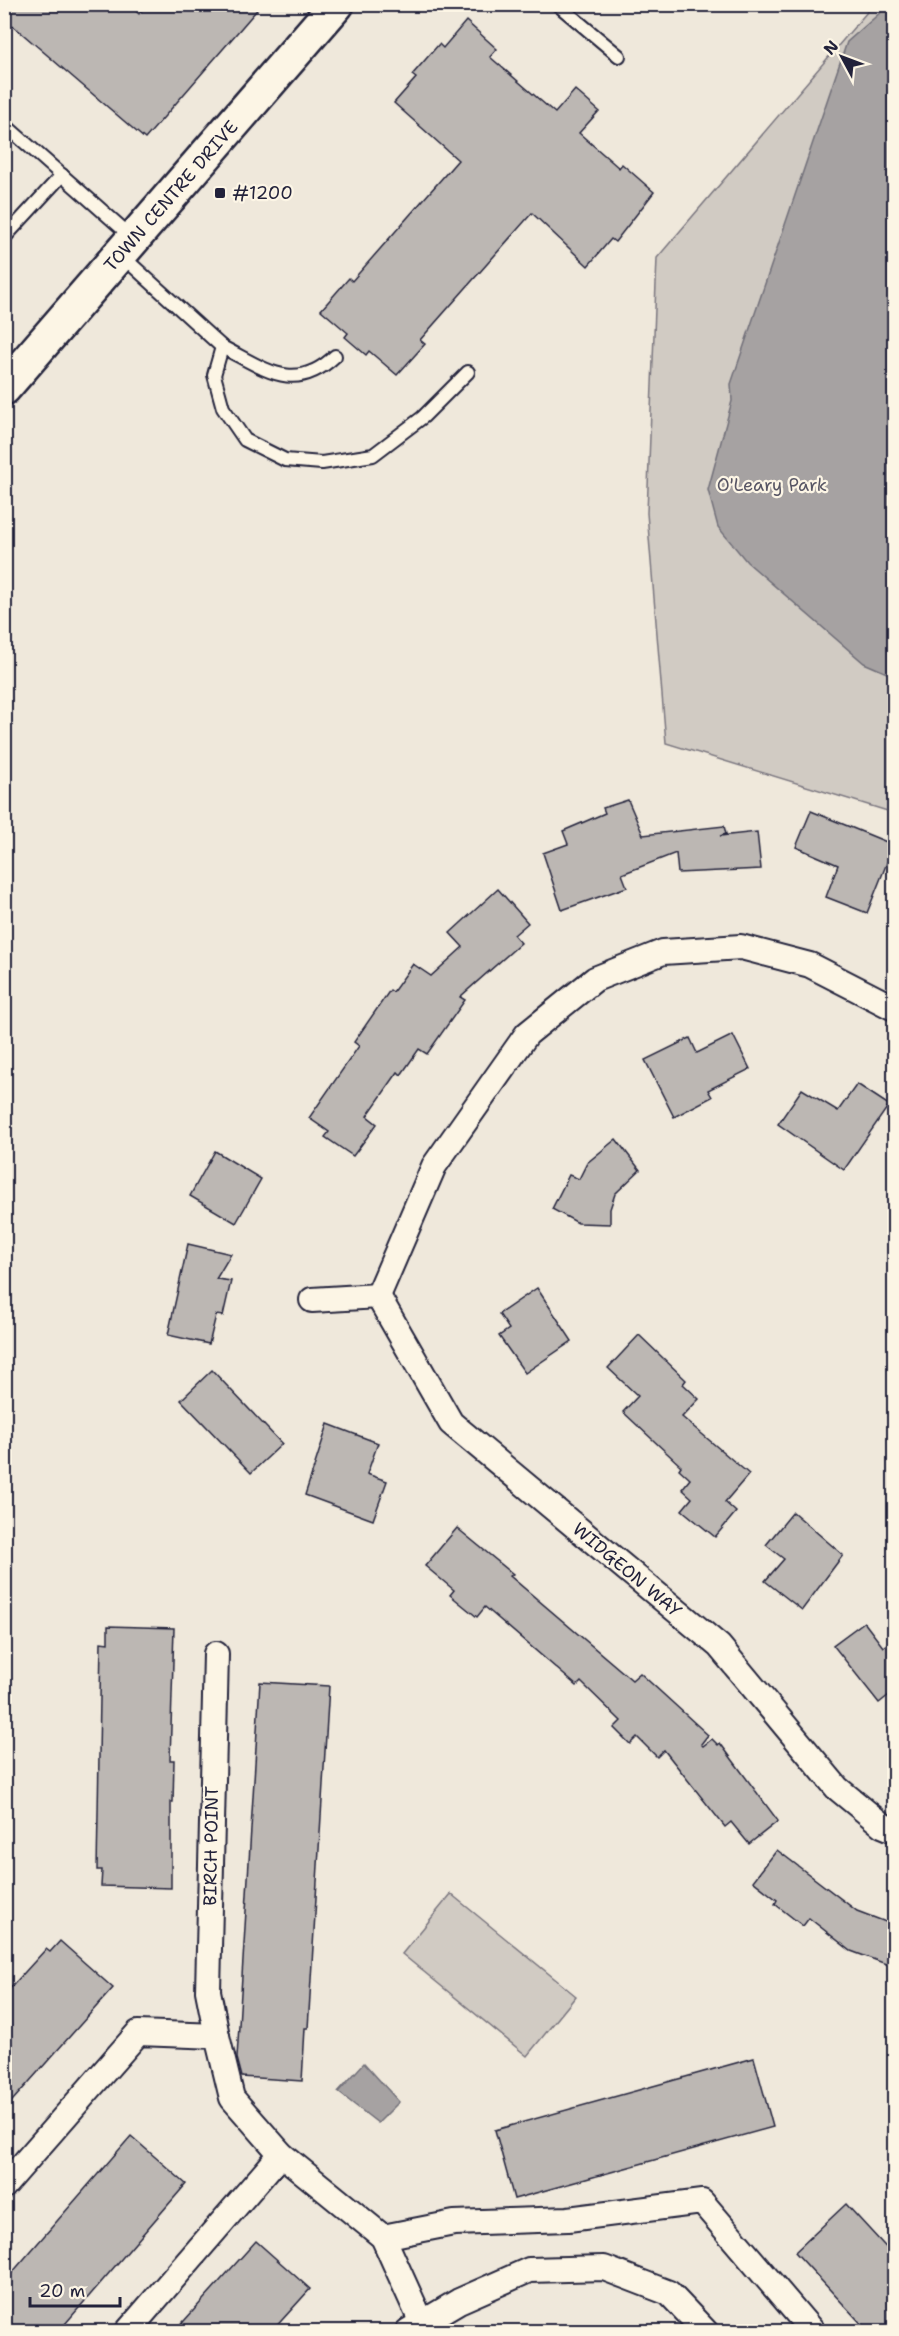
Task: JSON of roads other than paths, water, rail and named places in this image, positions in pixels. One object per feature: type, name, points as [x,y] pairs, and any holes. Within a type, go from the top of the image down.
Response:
[{"type":"street","name":"TOWN CENTRE DRIVE","points":[[4,388],[337,4]]},
{"type":"street","points":[[312,1300],[378,1296],[434,1166],[527,1034],[595,979],[663,952],[741,947],[810,964],[894,1008]]},
{"type":"street","name":"WIDGEON WAY","points":[[378,1296],[451,1423],[718,1646],[837,1788],[882,1825],[894,1830]]},
{"type":"street","name":"BIRCH POINT","points":[[216,1654],[208,1991],[232,2098],[281,2154],[382,2238],[414,2327]]},
{"type":"street","points":[[4,2186],[138,2033],[217,2036]]},
{"type":"street","points":[[127,2331],[281,2154]]},
{"type":"street","points":[[382,2238],[454,2223],[568,2219],[702,2202],[813,2331]]},
{"type":"street","points":[[414,2327],[459,2301],[529,2270],[604,2268],[669,2293],[706,2331]]},
{"type":"lane","points":[[557,4],[619,56]]},
{"type":"lane","points":[[4,124],[62,175],[222,347],[274,375],[299,377],[321,369],[334,356]]},
{"type":"lane","points":[[4,238],[62,175]]},
{"type":"lane","points":[[222,347],[214,375],[223,408],[245,440],[285,460],[322,463],[373,455],[423,417],[468,372]]},
{"type":"place","name":"#1200","points":[[220,193]]},
{"type":"park label","name":"O'Leary Park","points":[[772,485]]}]
